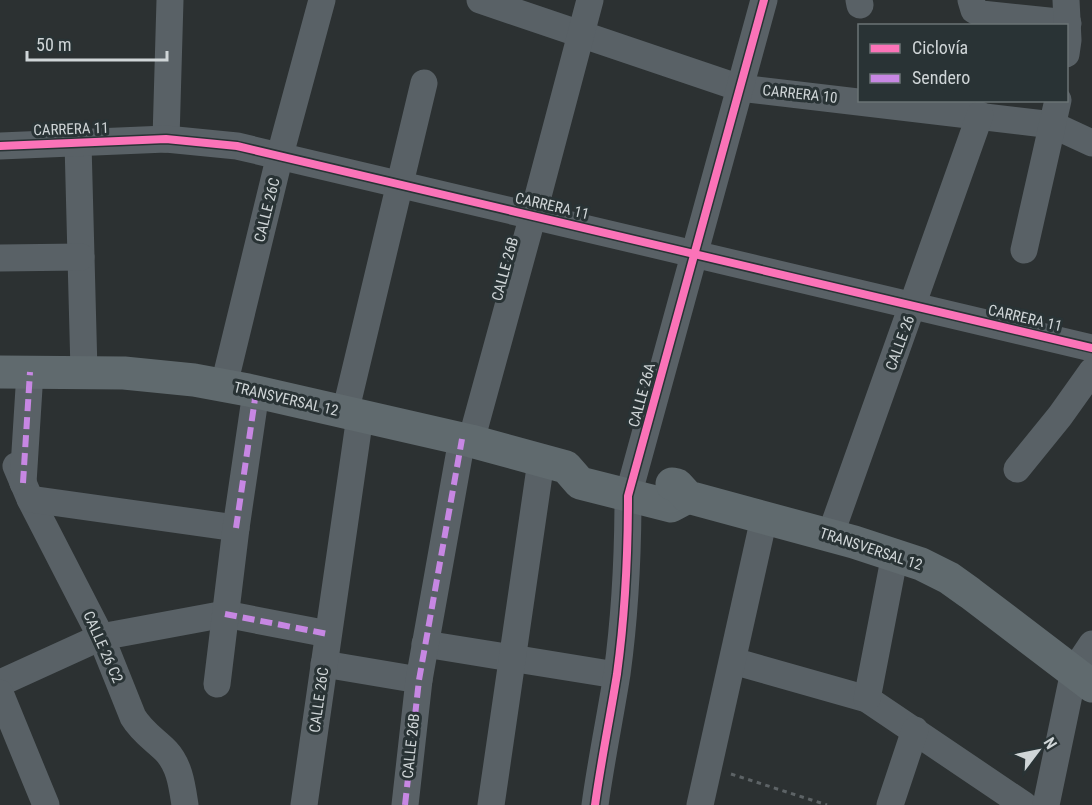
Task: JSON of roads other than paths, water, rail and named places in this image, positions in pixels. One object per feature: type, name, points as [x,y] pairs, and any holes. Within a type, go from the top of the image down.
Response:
[{"type":"main road","name":"TRANSVERSAL 12","points":[[15,372],[84,371],[166,377],[224,385],[466,440],[553,464],[580,483],[631,485],[671,506],[687,497],[895,554],[949,578],[1083,679]]},
{"type":"street","points":[[166,139],[170,0]]},
{"type":"street","name":"CALLE 26C","points":[[224,385],[280,155],[322,0]]},
{"type":"street","name":"CARRERA 10","points":[[480,0],[740,88],[858,101]]},
{"type":"street","name":"CALLE 26B","points":[[405,805],[425,644],[466,440],[534,215],[590,0]]},
{"type":"street","name":"CALLE 26A","points":[[595,805],[625,605],[631,485],[764,0]]},
{"type":"street","points":[[971,0],[974,10],[981,14],[1067,11]]},
{"type":"street","name":"CALLE 26C","points":[[304,805],[328,634],[353,414],[399,183],[424,83]]},
{"type":"street","name":"CARRERA 10","points":[[864,102],[980,115],[1055,113],[1092,143]]},
{"type":"street","points":[[1024,250],[1055,113]]},
{"type":"street","name":"CALLE 26","points":[[830,536],[980,115]]},
{"type":"street","name":"CARRERA 11","points":[[0,146],[166,139],[237,146],[1092,348]]},
{"type":"street","points":[[78,143],[84,371]]},
{"type":"street","points":[[0,258],[81,257]]},
{"type":"street","points":[[1017,469],[1060,416],[1092,371]]},
{"type":"street","points":[[15,372],[23,483],[236,528]]},
{"type":"street","points":[[217,684],[236,528],[256,392]]},
{"type":"street","points":[[491,805],[512,659],[553,464]]},
{"type":"street","name":"CALLE 26 C2","points":[[23,483],[101,637],[133,717],[140,729],[168,753],[176,765],[182,782],[185,805]]},
{"type":"street","points":[[700,805],[764,518]]},
{"type":"street","points":[[867,699],[895,554]]},
{"type":"street","points":[[0,683],[101,637],[225,614],[328,634]]},
{"type":"street","points":[[425,644],[616,675]]},
{"type":"street","points":[[1046,805],[1092,644]]},
{"type":"street","points":[[733,661],[867,699],[1024,805]]},
{"type":"street","points":[[324,663],[419,680]]},
{"type":"street","points":[[0,693],[46,805]]},
{"type":"street","points":[[890,805],[915,730]]}]
